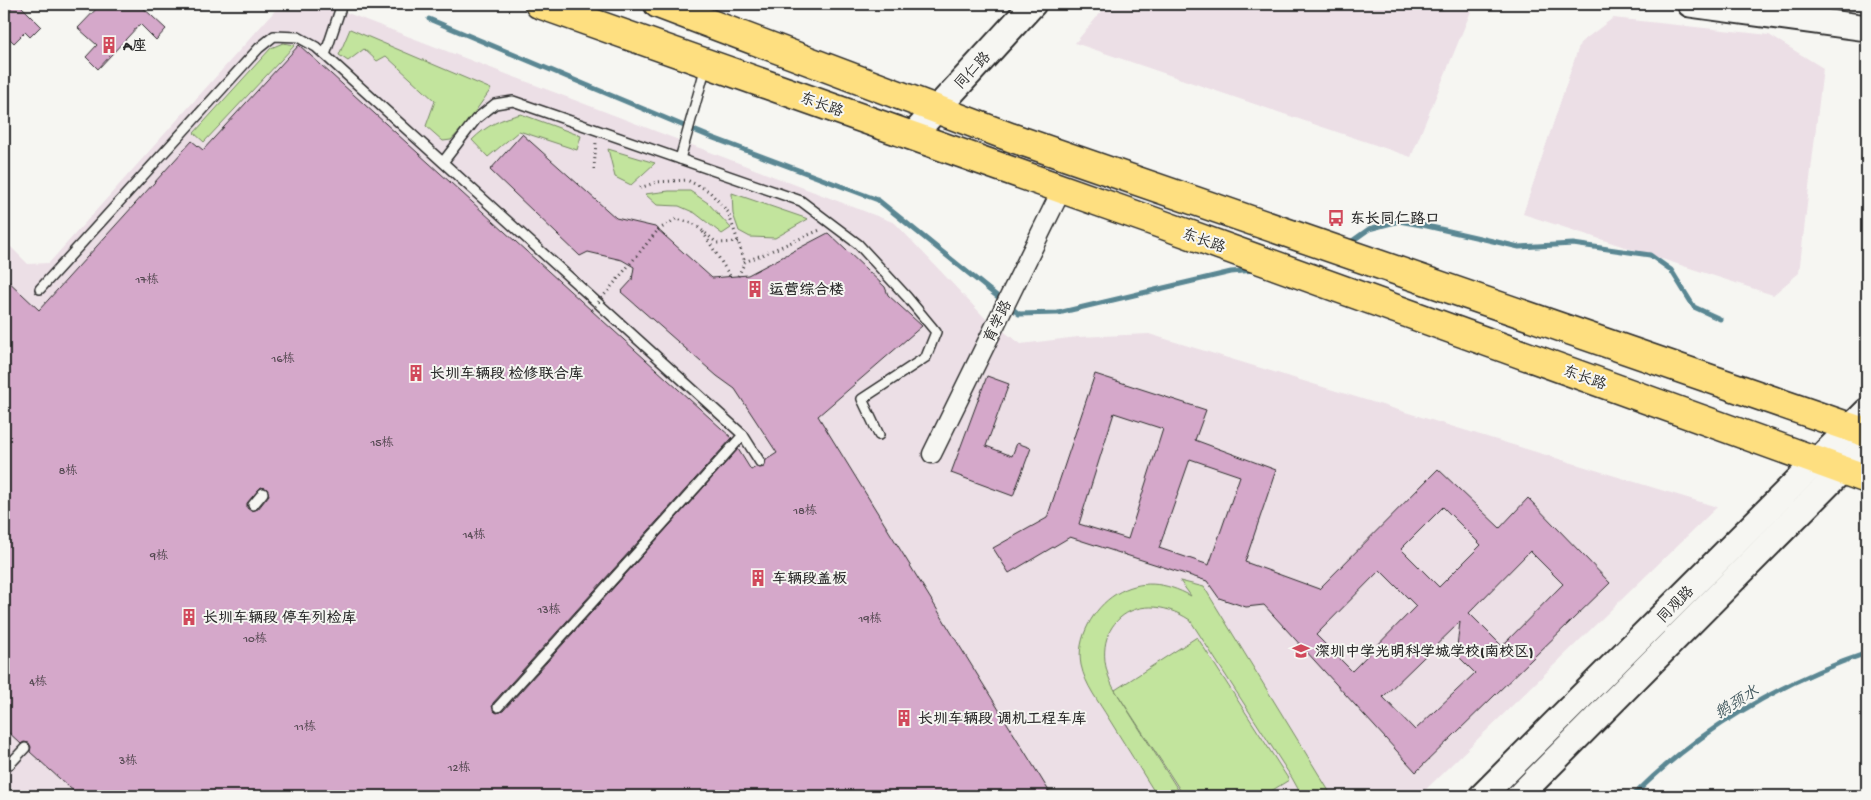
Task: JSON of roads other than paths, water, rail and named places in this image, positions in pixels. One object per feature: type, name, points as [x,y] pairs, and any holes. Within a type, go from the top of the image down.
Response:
[{"type":"main road","name":"东长路","points":[[539,4],[1062,189],[1855,475]]},
{"type":"main road","points":[[658,4],[1010,136],[1863,429]]},
{"type":"street","name":"同仁路","points":[[903,133],[1011,4]]},
{"type":"street","name":"同仁路","points":[[927,105],[1033,4]]},
{"type":"street","points":[[1690,4],[1867,28]]},
{"type":"street","name":"育学路","points":[[932,454],[1062,189]]},
{"type":"street","name":"同观路","points":[[1482,796],[1817,461],[1863,429]]},
{"type":"street","name":"同观路","points":[[1519,796],[1855,475],[1863,429]]},
{"type":"lane","points":[[325,55],[342,4]]},
{"type":"lane","points":[[40,289],[259,48],[274,36],[298,37],[316,47],[325,55],[743,435],[760,462]]},
{"type":"lane","points":[[680,159],[707,63]]},
{"type":"lane","points":[[443,162],[476,119],[495,104],[513,101],[802,201],[858,244],[907,297],[936,332],[926,357],[862,400],[879,435]]},
{"type":"lane","points":[[498,706],[743,435]]},
{"type":"lane","points":[[253,505],[263,493]]},
{"type":"lane","points":[[10,764],[25,748]]},
{"type":"waterway","points":[[429,19],[708,136],[878,200],[1003,301]]},
{"type":"waterway","points":[[1348,244],[1369,229],[1399,221],[1519,247],[1573,244],[1650,255],[1671,270],[1694,307],[1720,319]]},
{"type":"waterway","points":[[1009,306],[1019,314],[1058,313],[1231,272],[1255,270]]},
{"type":"waterway","name":"鹅颈水","points":[[1633,796],[1684,750],[1741,711],[1803,678],[1867,653]]},
{"type":"place","name":"A座","points":[[109,45]]},
{"type":"place","name":"东长同仁路口","points":[[1336,218]]},
{"type":"place","name":"运营综合楼","points":[[755,289]]},
{"type":"place","name":"长圳车辆段 检修联合库","points":[[416,373]]},
{"type":"place","name":"车辆段盖板","points":[[758,578]]},
{"type":"place","name":"长圳车辆段 停车列检库","points":[[189,617]]},
{"type":"place","name":"深圳中学光明科学城学校(南校区)","points":[[1301,651]]},
{"type":"place","name":"长圳车辆段 调机工程车库","points":[[904,718]]}]
